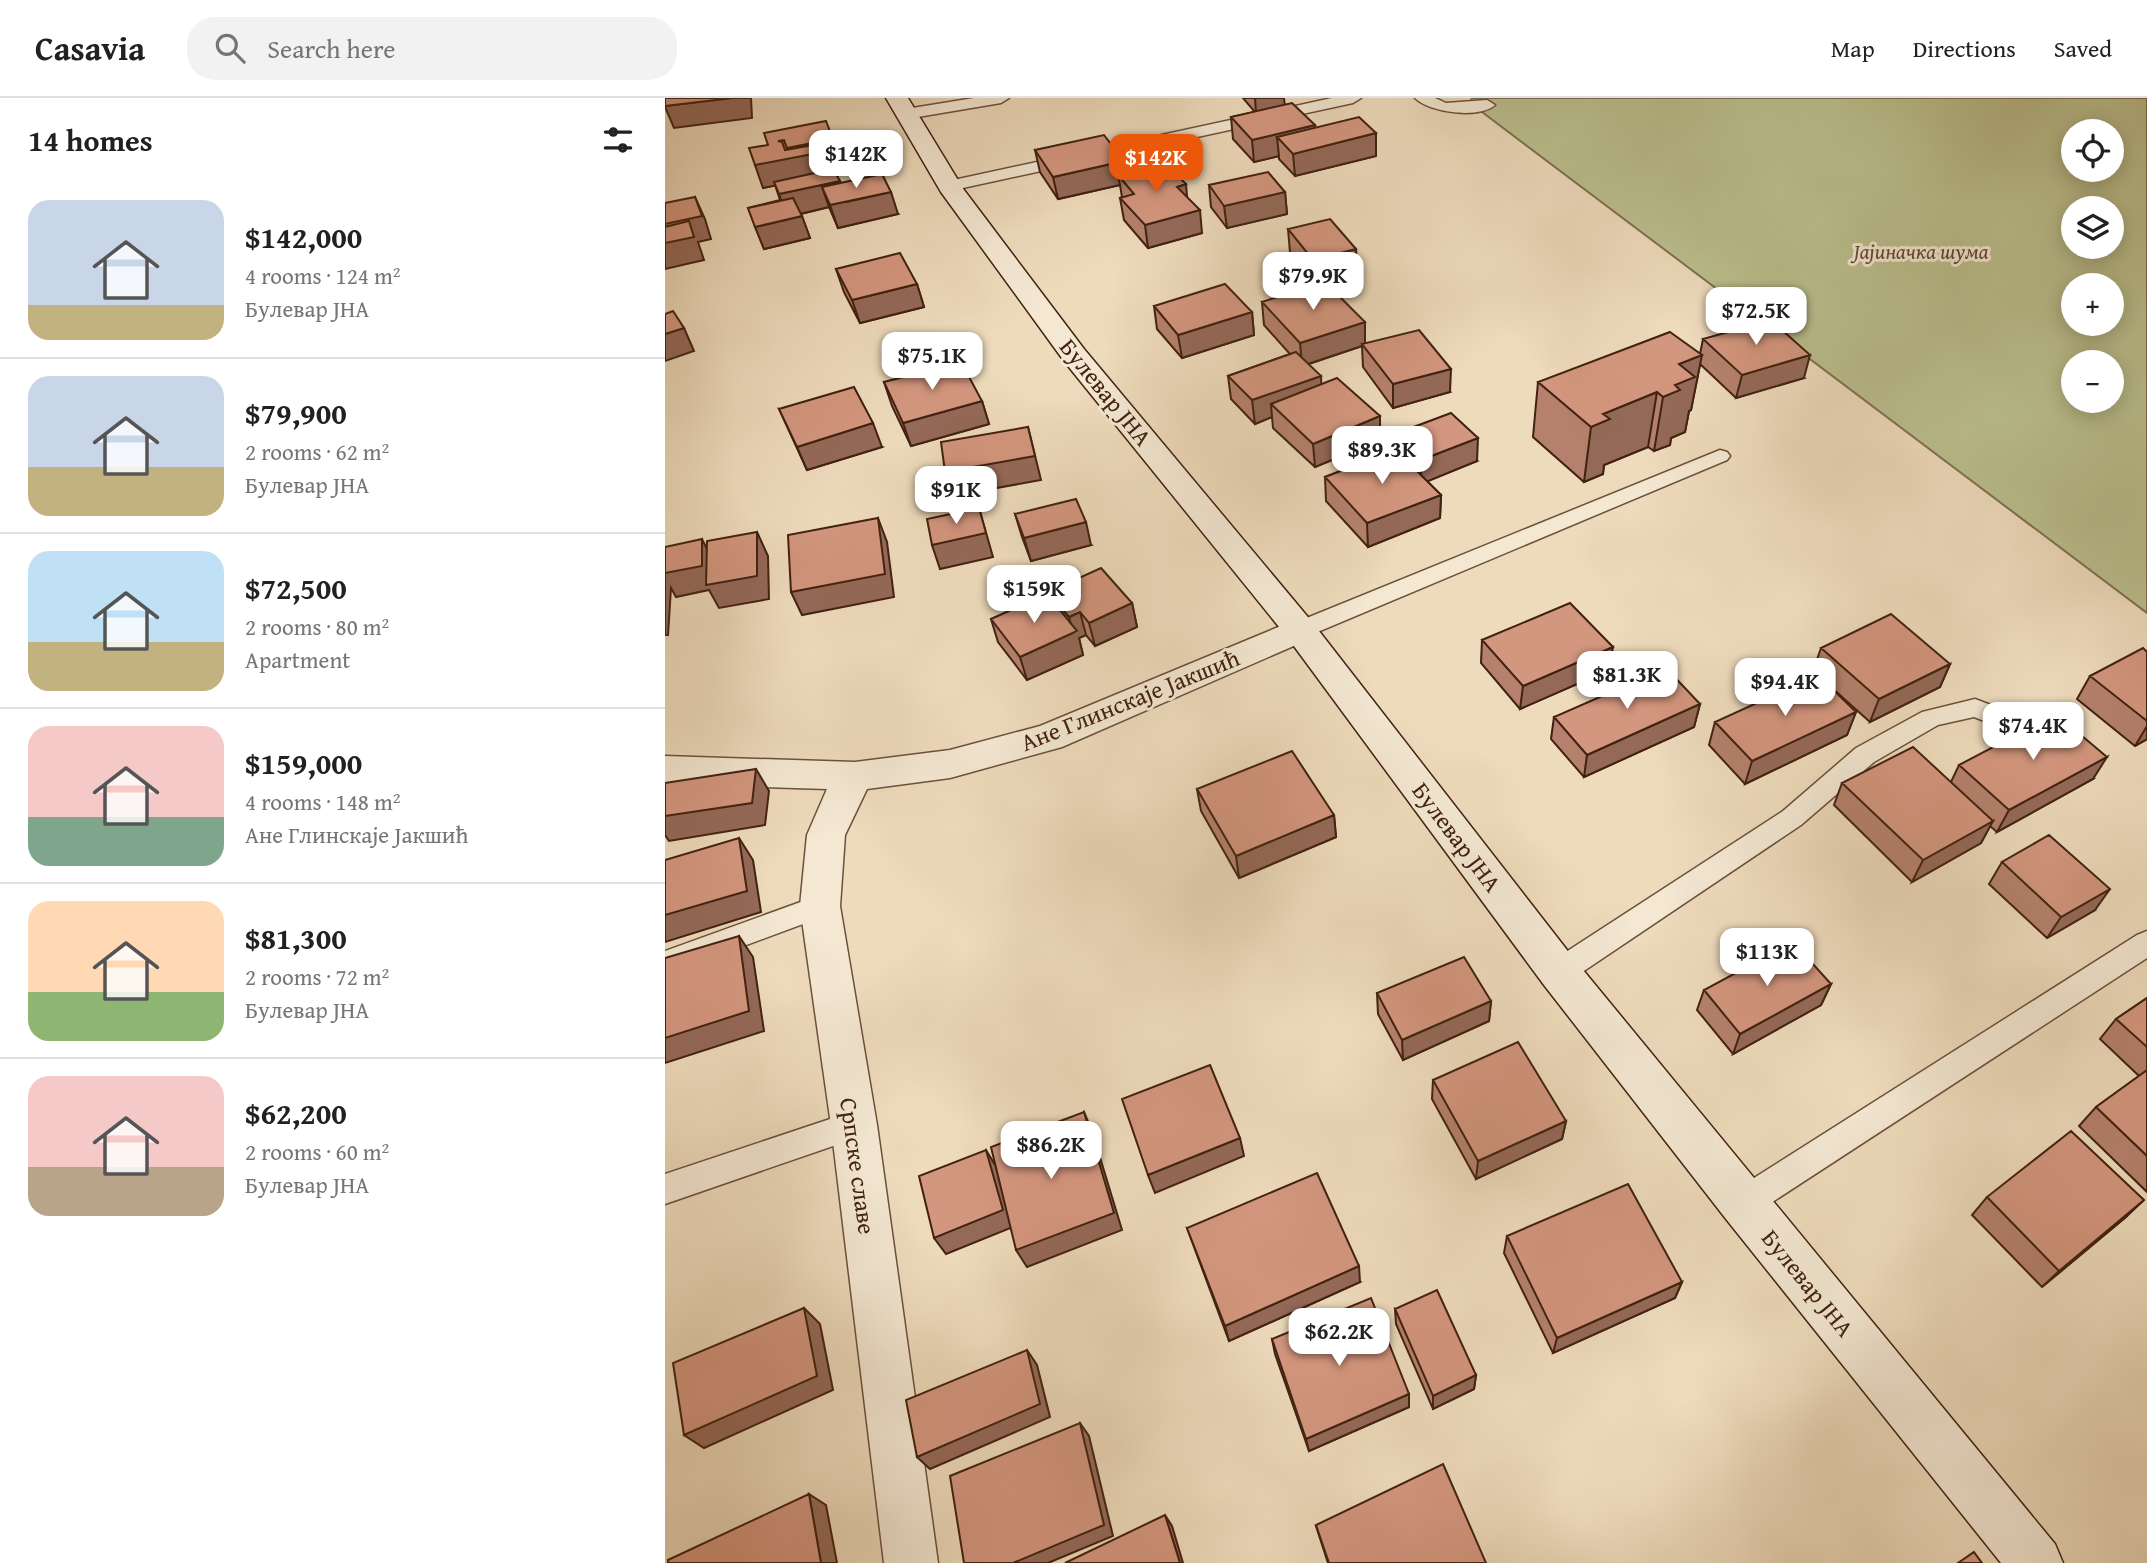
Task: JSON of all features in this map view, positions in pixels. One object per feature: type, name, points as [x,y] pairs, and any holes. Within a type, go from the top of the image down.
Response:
[{"type":"main road","name":"Булевар ЈНА","points":[[902,106],[949,186],[1075,355],[1300,630],[1559,972],[2036,1563]]},
{"type":"main road","name":"Ане Глинскаје Јакшић","points":[[665,770],[855,776],[950,764],[1049,737],[1300,630]]},
{"type":"main road","name":"Српске славе","points":[[855,776],[839,802],[826,835],[820,906],[854,1125],[911,1563]]},
{"type":"lane","points":[[902,106],[1001,98]]},
{"type":"lane","points":[[949,186],[1353,98]]},
{"type":"lane","points":[[1423,98],[1444,108],[1487,105]]},
{"type":"lane","points":[[1300,630],[1720,456]]},
{"type":"lane","points":[[1559,972],[1792,818],[1865,755],[1931,719],[1975,708],[2008,721]]},
{"type":"lane","points":[[665,963],[820,906]]},
{"type":"lane","points":[[1743,1203],[2147,943]]},
{"type":"lane","points":[[665,1189],[854,1125]]},
{"type":"green space","name":"Јајиначка шума","points":[[1472,98],[2147,98],[2147,613],[1470,103]]},
{"type":"building","points":[[665,98],[732,98],[665,106]]},
{"type":"building","points":[[1292,103],[1315,125],[1252,140],[1231,117]]},
{"type":"building","points":[[1359,117],[1376,133],[1293,154],[1277,137]]},
{"type":"building","points":[[826,121],[833,139],[787,148],[784,140],[778,141],[782,142],[785,150],[825,143],[828,151],[755,165],[749,148],[768,145],[764,133]]},
{"type":"building","points":[[1104,135],[1124,161],[1053,177],[1035,150]]},
{"type":"building","points":[[1165,163],[1186,184],[1177,187],[1200,210],[1145,225],[1120,198],[1134,194],[1118,175]]},
{"type":"building","points":[[833,169],[840,181],[779,194],[774,182]]},
{"type":"building","points":[[1268,172],[1285,192],[1224,206],[1209,185]]},
{"type":"building","points":[[882,174],[891,192],[830,205],[822,187]]},
{"type":"building","points":[[695,197],[702,216],[665,224],[665,203]]},
{"type":"building","points":[[793,198],[802,216],[755,227],[748,208]]},
{"type":"building","points":[[1330,219],[1356,249],[1313,260],[1288,229]]},
{"type":"building","points":[[689,221],[694,237],[665,243],[665,227]]},
{"type":"building","points":[[900,253],[917,284],[852,300],[836,269]]},
{"type":"building","points":[[1325,282],[1365,322],[1300,343],[1262,302]]},
{"type":"building","points":[[1225,284],[1252,312],[1178,335],[1154,306]]},
{"type":"building","points":[[673,311],[684,328],[665,334],[665,314]]},
{"type":"building","points":[[1771,320],[1810,355],[1742,375],[1703,339]]},
{"type":"building","points":[[1419,330],[1451,369],[1393,384],[1362,344]]},
{"type":"building","points":[[1670,332],[1702,355],[1679,364],[1695,377],[1675,385],[1680,390],[1663,397],[1657,392],[1603,414],[1610,419],[1591,427],[1538,382]]},
{"type":"building","points":[[1296,352],[1321,376],[1252,400],[1228,376]]},
{"type":"building","points":[[961,362],[982,401],[903,423],[884,382]]},
{"type":"building","points":[[1337,378],[1380,416],[1313,444],[1271,404]]},
{"type":"building","points":[[854,387],[873,423],[797,447],[779,409]]},
{"type":"building","points":[[1451,413],[1478,438],[1421,460],[1395,434]]},
{"type":"building","points":[[1028,427],[1035,456],[945,472],[941,442]]},
{"type":"building","points":[[1396,450],[1441,495],[1367,523],[1325,477]]},
{"type":"building","points":[[1076,499],[1086,522],[1024,538],[1015,514]]},
{"type":"building","points":[[979,508],[986,533],[932,545],[927,519]]},
{"type":"building","points":[[878,518],[885,574],[791,592],[788,535]]},
{"type":"building","points":[[757,532],[757,576],[706,585],[707,541]]},
{"type":"building","points":[[702,539],[702,566],[665,573],[665,547]]},
{"type":"building","points":[[1101,568],[1132,603],[1089,623],[1080,612],[1069,617],[1048,592]]},
{"type":"building","points":[[1047,594],[1077,631],[1020,657],[991,619]]},
{"type":"building","points":[[1570,603],[1613,647],[1523,686],[1482,640]]},
{"type":"building","points":[[1891,614],[1950,664],[1879,699],[1821,648]]},
{"type":"building","points":[[2143,648],[2147,652],[2147,721],[2090,676]]},
{"type":"building","points":[[1666,668],[1700,704],[1587,755],[1554,717]]},
{"type":"building","points":[[1818,675],[1856,712],[1752,761],[1715,722]]},
{"type":"building","points":[[2056,714],[2107,757],[2009,810],[1959,765]]},
{"type":"building","points":[[1913,747],[1993,821],[1923,860],[1842,783]]},
{"type":"building","points":[[1292,751],[1334,815],[1236,856],[1197,789]]},
{"type":"building","points":[[756,769],[752,803],[665,816],[665,783]]},
{"type":"building","points":[[2049,835],[2110,889],[2061,917],[2002,862]]},
{"type":"building","points":[[739,838],[747,891],[665,915],[665,860]]},
{"type":"building","points":[[739,936],[749,1011],[665,1038],[665,958]]},
{"type":"building","points":[[1793,942],[1831,984],[1740,1034],[1704,990]]},
{"type":"building","points":[[1464,957],[1491,1001],[1402,1040],[1377,993]]},
{"type":"building","points":[[2147,998],[2147,1047],[2116,1019]]},
{"type":"building","points":[[1518,1042],[1566,1121],[1478,1161],[1433,1080]]},
{"type":"building","points":[[1210,1065],[1240,1138],[1148,1175],[1122,1099]]},
{"type":"building","points":[[2147,1070],[2147,1156],[2096,1107]]},
{"type":"building","points":[[1084,1112],[1114,1213],[1016,1250],[991,1147]]},
{"type":"building","points":[[2071,1131],[2144,1200],[2059,1271],[1987,1197]]},
{"type":"building","points":[[986,1150],[1003,1210],[934,1238],[919,1176]]},
{"type":"building","points":[[1317,1173],[1359,1266],[1225,1326],[1187,1228]]},
{"type":"building","points":[[1628,1184],[1682,1282],[1557,1338],[1507,1236]]},
{"type":"building","points":[[1437,1290],[1476,1375],[1433,1396],[1395,1309]]},
{"type":"building","points":[[1371,1298],[1409,1394],[1306,1439],[1272,1339]]},
{"type":"building","points":[[804,1308],[817,1376],[684,1435],[673,1363]]},
{"type":"building","points":[[1027,1350],[1040,1404],[917,1457],[906,1400]]},
{"type":"building","points":[[1080,1423],[1104,1525],[1013,1563],[964,1563],[950,1476]]},
{"type":"building","points":[[1443,1464],[1486,1563],[1329,1563],[1316,1525]]},
{"type":"building","points":[[809,1494],[821,1563],[668,1563],[668,1560]]},
{"type":"building","points":[[1165,1515],[1180,1563],[1065,1563]]},
{"type":"building","points":[[1974,1552],[1982,1563],[1958,1563]]}]
